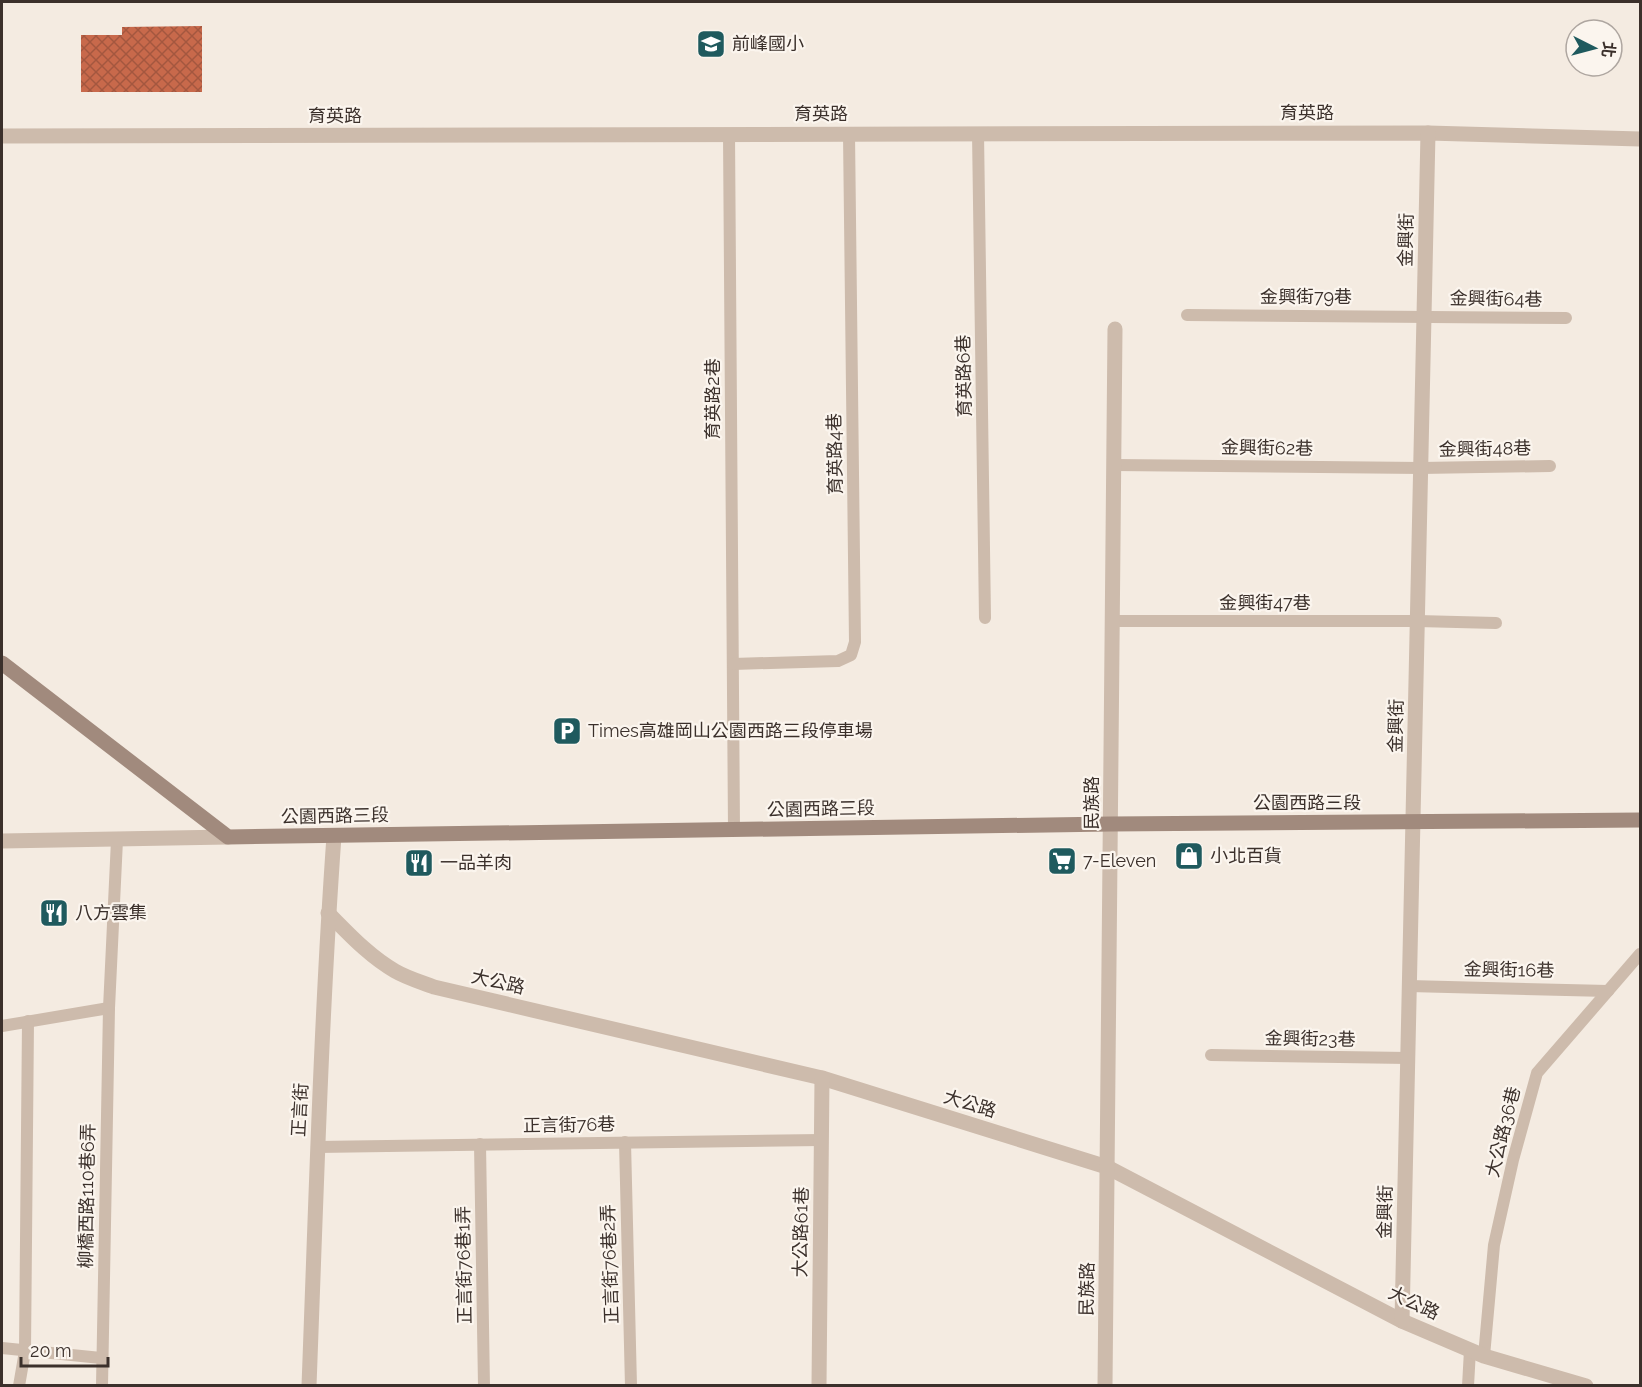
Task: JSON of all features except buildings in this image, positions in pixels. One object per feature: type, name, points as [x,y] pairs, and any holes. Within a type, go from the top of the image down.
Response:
[{"type":"street","name":"育英路","points":[[2,136],[1428,133],[1641,139]]},
{"type":"street","name":"金興街","points":[[1402,1320],[1428,133]]},
{"type":"street","name":"民族路","points":[[1105,1386],[1115,329]]},
{"type":"street","points":[[2,663],[228,837]]},
{"type":"street","name":"公園西路三段","points":[[2,841],[1111,824],[1641,820]]},
{"type":"street","name":"正言街","points":[[309,1386],[328,913],[334,836]]},
{"type":"street","name":"大公路","points":[[328,913],[378,960],[397,972],[434,987],[822,1078],[1107,1167],[1402,1320],[1484,1356],[1586,1386]]},
{"type":"street","name":"大公路61巷","points":[[819,1386],[822,1078]]},
{"type":"lane","name":"育英路6巷","points":[[978,133],[985,618]]},
{"type":"lane","name":"育英路2巷","points":[[729,134],[734,830]]},
{"type":"lane","name":"育英路4巷","points":[[733,664],[838,661],[851,655],[855,642],[849,134]]},
{"type":"lane","name":"金興街79巷","points":[[1187,315],[1424,315]]},
{"type":"lane","name":"金興街64巷","points":[[1424,315],[1566,318]]},
{"type":"lane","name":"金興街62巷","points":[[1114,465],[1421,468]]},
{"type":"lane","name":"金興街48巷","points":[[1421,468],[1550,466]]},
{"type":"lane","name":"金興街47巷","points":[[1112,621],[1496,622]]},
{"type":"lane","name":"柳橋西路110巷6弄","points":[[102,1386],[109,1008],[117,840]]},
{"type":"lane","name":"大公路36巷","points":[[1484,1356],[1494,1245],[1513,1160],[1537,1073],[1641,954]]},
{"type":"lane","name":"金興街16巷","points":[[1410,986],[1608,991]]},
{"type":"lane","points":[[2,1026],[109,1008]]},
{"type":"lane","points":[[19,1386],[24,1351],[28,1021]]},
{"type":"lane","name":"金興街23巷","points":[[1211,1055],[1408,1059]]},
{"type":"lane","name":"正言街76巷","points":[[318,1147],[821,1140]]},
{"type":"lane","name":"正言街76巷2弄","points":[[625,1142],[631,1386]]},
{"type":"lane","name":"正言街76巷1弄","points":[[480,1144],[484,1386]]},
{"type":"lane","points":[[2,1348],[101,1358]]},
{"type":"lane","points":[[1468,1386],[1470,1350]]},
{"type":"place","name":"前峰國小","points":[[711,44]]},
{"type":"place","name":"Times高雄岡山公園西路三段停車場","points":[[567,731]]},
{"type":"place","name":"小北百貨","points":[[1189,856]]},
{"type":"place","name":"7-Eleven","points":[[1062,861]]},
{"type":"place","name":"一品羊肉","points":[[419,863]]},
{"type":"place","name":"八方雲集","points":[[54,913]]}]
